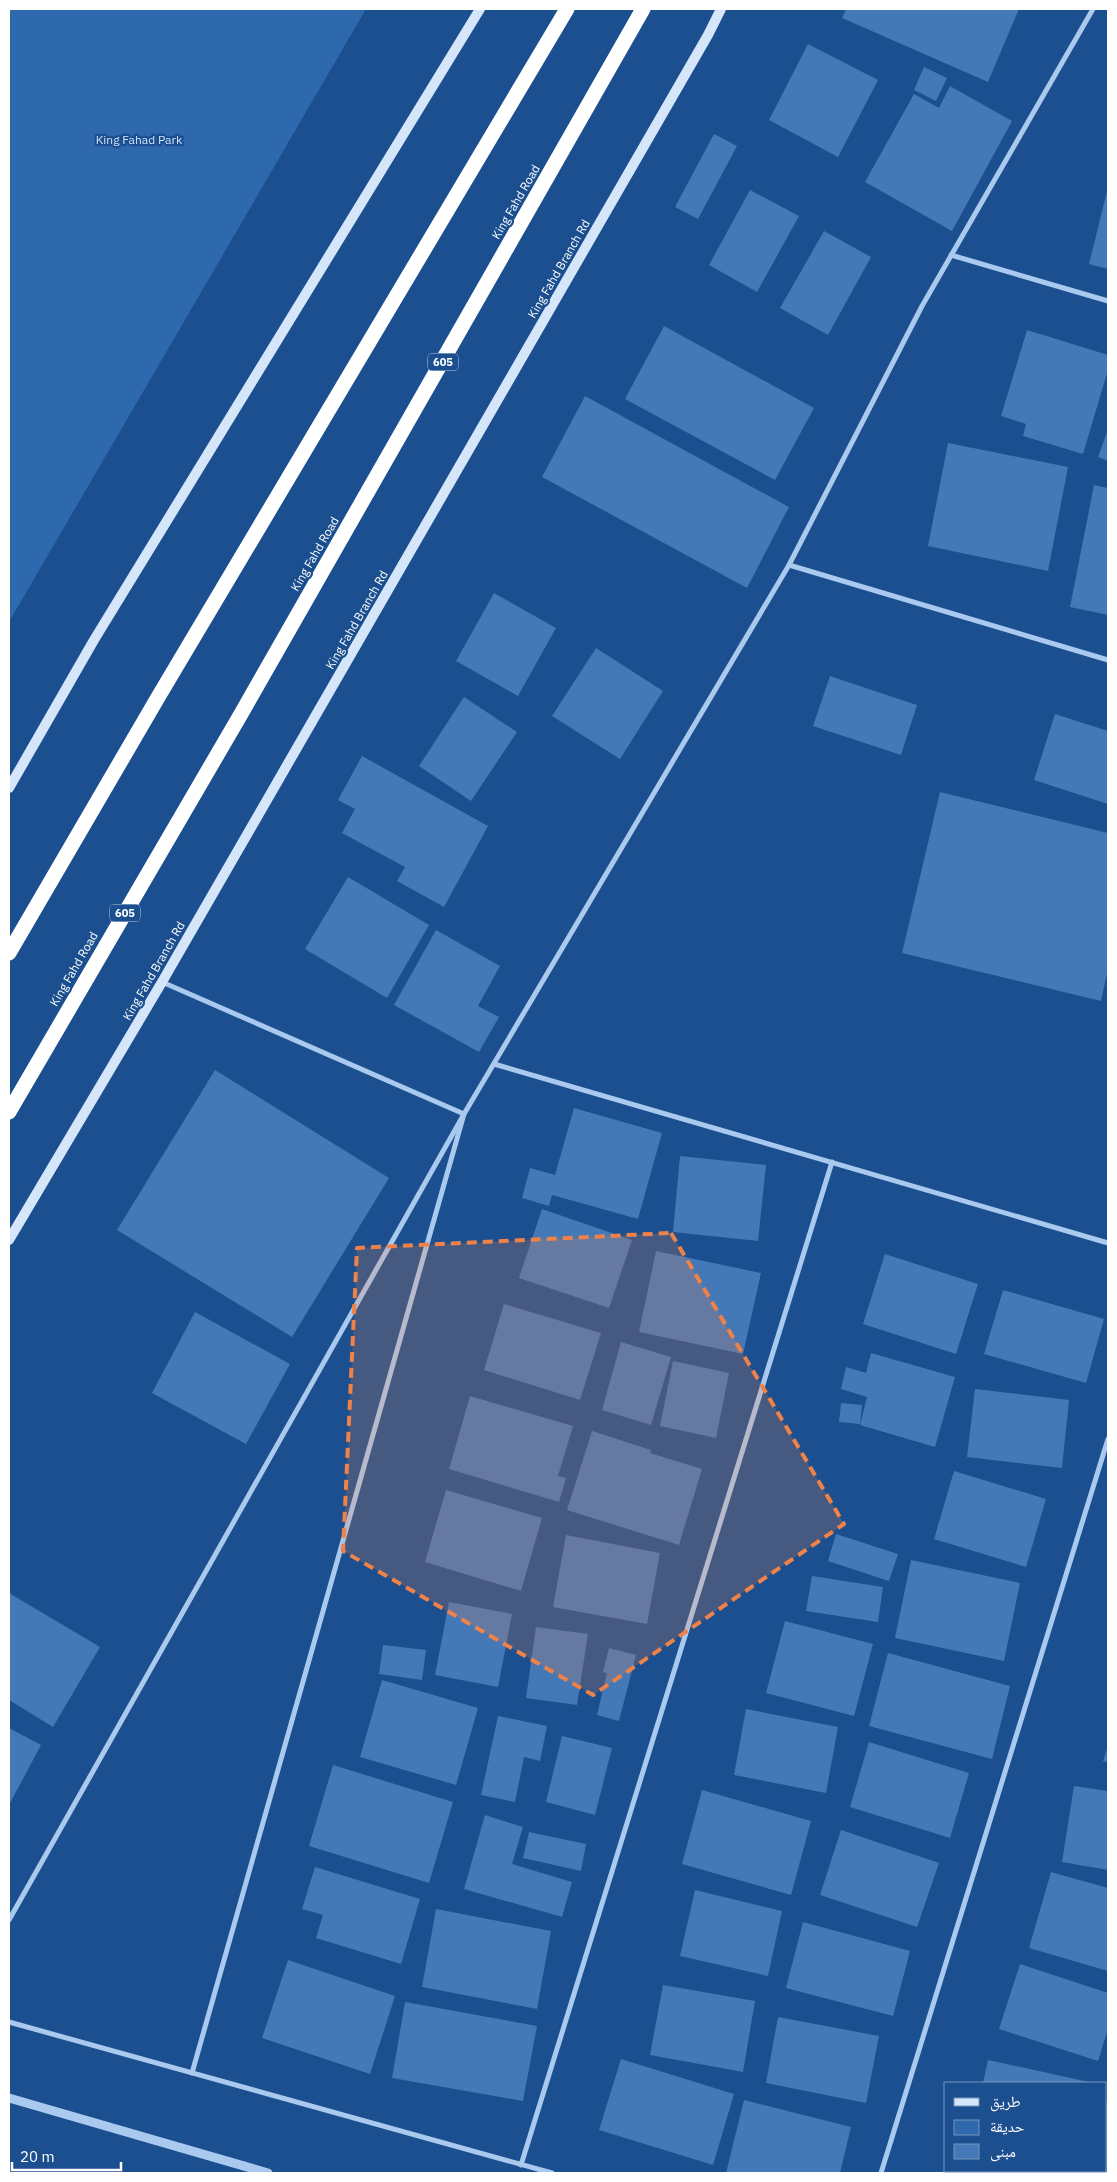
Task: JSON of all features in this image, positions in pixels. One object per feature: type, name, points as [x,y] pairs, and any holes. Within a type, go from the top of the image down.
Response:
[{"type":"highway","points":[[9,954],[157,699],[567,9]]},
{"type":"highway","name":"King Fahd Road","points":[[9,1112],[241,714],[643,9]]},
{"type":"highway","points":[[612,66],[649,9]]},
{"type":"main road","points":[[9,788],[94,640],[480,9]]},
{"type":"main road","name":"King Fahd Branch Rd","points":[[9,1240],[162,982],[699,52],[721,9]]},
{"type":"street","points":[[9,1920],[464,1114],[789,565],[922,306],[1093,9]]},
{"type":"street","points":[[951,255],[1108,301]]},
{"type":"street","points":[[789,565],[1108,660]]},
{"type":"street","points":[[162,982],[464,1114]]},
{"type":"street","points":[[494,1064],[1108,1243]]},
{"type":"street","points":[[192,2073],[464,1114]]},
{"type":"street","points":[[521,2165],[832,1162]]},
{"type":"street","points":[[881,2173],[1108,1439]]},
{"type":"street","points":[[9,2022],[552,2173]]},
{"type":"street","points":[[9,2098],[268,2173]]},
{"type":"highlighted area","points":[[671,1233],[844,1524],[593,1695],[343,1551],[357,1248]]},
{"type":"green space","name":"King Fahad Park","points":[[9,9],[366,9],[9,622]]},
{"type":"building","points":[[846,9],[1019,9],[988,82],[842,18]]},
{"type":"building","points":[[808,44],[878,80],[838,157],[769,120]]},
{"type":"building","points":[[924,67],[947,78],[936,101],[914,90]]},
{"type":"building","points":[[950,86],[1012,121],[952,231],[865,182],[914,94],[939,108]]},
{"type":"building","points":[[714,134],[737,146],[698,219],[675,207]]},
{"type":"building","points":[[1108,187],[1108,269],[1089,264]]},
{"type":"building","points":[[750,190],[799,216],[757,292],[709,265]]},
{"type":"building","points":[[824,231],[871,257],[828,335],[780,308]]},
{"type":"building","points":[[664,326],[814,408],[775,480],[625,399]]},
{"type":"building","points":[[1027,330],[1108,355],[1108,370],[1083,454],[1023,436],[1026,424],[1001,416]]},
{"type":"building","points":[[585,396],[789,507],[747,588],[542,477]]},
{"type":"building","points":[[1108,429],[1108,461],[1098,457]]},
{"type":"building","points":[[948,443],[1068,467],[1048,571],[928,546]]},
{"type":"building","points":[[1094,485],[1108,488],[1108,615],[1070,607]]},
{"type":"building","points":[[494,593],[556,628],[518,696],[456,661]]},
{"type":"building","points":[[596,648],[663,691],[620,759],[552,716]]},
{"type":"building","points":[[830,676],[917,705],[901,755],[813,726]]},
{"type":"building","points":[[464,697],[517,732],[471,801],[419,766]]},
{"type":"building","points":[[1055,714],[1108,731],[1108,804],[1034,780]]},
{"type":"building","points":[[362,756],[488,826],[444,907],[397,881],[405,867],[342,833],[355,809],[338,800]]},
{"type":"building","points":[[940,792],[1108,833],[1108,969],[1101,1001],[902,953]]},
{"type":"building","points":[[348,877],[429,925],[387,998],[305,949]]},
{"type":"building","points":[[436,930],[500,966],[478,1006],[499,1017],[479,1052],[394,1005]]},
{"type":"building","points":[[215,1070],[389,1178],[292,1337],[117,1230]]},
{"type":"building","points":[[574,1108],[662,1133],[638,1219],[552,1195],[549,1206],[522,1198],[530,1168],[555,1175]]},
{"type":"building","points":[[680,1156],[766,1165],[758,1241],[673,1232]]},
{"type":"building","points":[[542,1209],[632,1240],[609,1308],[519,1278]]},
{"type":"building","points":[[656,1251],[761,1273],[743,1354],[639,1332]]},
{"type":"building","points":[[885,1254],[978,1284],[956,1354],[863,1324]]},
{"type":"building","points":[[1003,1290],[1104,1319],[1086,1383],[984,1354]]},
{"type":"building","points":[[504,1304],[601,1333],[580,1400],[484,1370]]},
{"type":"building","points":[[195,1312],[290,1364],[246,1444],[152,1393]]},
{"type":"building","points":[[621,1342],[671,1357],[651,1425],[602,1410]]},
{"type":"building","points":[[871,1353],[955,1377],[935,1447],[860,1425],[867,1397],[841,1389],[846,1367],[866,1373]]},
{"type":"building","points":[[673,1361],[729,1373],[716,1438],[660,1426]]},
{"type":"building","points":[[975,1389],[1069,1400],[1062,1468],[967,1457]]},
{"type":"building","points":[[470,1396],[573,1426],[558,1476],[566,1478],[559,1502],[449,1469]]},
{"type":"building","points":[[841,1403],[862,1405],[860,1424],[839,1422]]},
{"type":"building","points":[[592,1431],[651,1450],[650,1453],[702,1469],[679,1545],[567,1510]]},
{"type":"building","points":[[954,1471],[1046,1499],[1026,1567],[934,1539]]},
{"type":"building","points":[[446,1490],[542,1518],[521,1591],[425,1562]]},
{"type":"building","points":[[836,1534],[898,1554],[889,1581],[828,1561]]},
{"type":"building","points":[[566,1535],[660,1553],[647,1624],[553,1607]]},
{"type":"building","points":[[911,1560],[1020,1583],[1004,1661],[895,1638]]},
{"type":"building","points":[[812,1576],[883,1587],[878,1622],[806,1611]]},
{"type":"building","points":[[9,1593],[100,1647],[53,1727],[9,1700]]},
{"type":"building","points":[[449,1602],[512,1614],[498,1687],[435,1675]]},
{"type":"building","points":[[785,1621],[873,1644],[854,1716],[766,1693]]},
{"type":"building","points":[[536,1627],[588,1634],[577,1705],[526,1698]]},
{"type":"building","points":[[383,1645],[426,1650],[422,1680],[379,1674]]},
{"type":"building","points":[[609,1648],[636,1655],[619,1721],[597,1715],[607,1673],[603,1672]]},
{"type":"building","points":[[888,1653],[1010,1686],[992,1759],[869,1726]]},
{"type":"building","points":[[382,1680],[478,1708],[456,1785],[360,1757]]},
{"type":"building","points":[[746,1709],[838,1727],[826,1793],[734,1775]]},
{"type":"building","points":[[498,1716],[547,1726],[540,1761],[524,1757],[515,1802],[481,1795]]},
{"type":"building","points":[[9,1728],[41,1745],[9,1805]]},
{"type":"building","points":[[562,1736],[612,1748],[595,1815],[546,1802]]},
{"type":"building","points":[[869,1742],[969,1773],[950,1838],[850,1807]]},
{"type":"building","points":[[1108,1746],[1108,1762],[1103,1761]]},
{"type":"building","points":[[333,1765],[453,1802],[429,1883],[309,1846]]},
{"type":"building","points":[[1074,1786],[1108,1791],[1108,1870],[1062,1862]]},
{"type":"building","points":[[702,1790],[811,1821],[791,1895],[682,1864]]},
{"type":"building","points":[[485,1815],[523,1827],[512,1864],[572,1882],[562,1917],[464,1889]]},
{"type":"building","points":[[841,1830],[939,1863],[917,1927],[820,1895]]},
{"type":"building","points":[[529,1832],[586,1844],[581,1871],[523,1858]]},
{"type":"building","points":[[315,1867],[420,1899],[401,1964],[316,1938],[323,1915],[302,1909]]},
{"type":"building","points":[[1051,1872],[1108,1888],[1108,1971],[1029,1948]]},
{"type":"building","points":[[695,1890],[782,1911],[768,1976],[680,1956]]},
{"type":"building","points":[[436,1909],[551,1931],[537,2009],[422,1987]]},
{"type":"building","points":[[803,1922],[910,1951],[893,2016],[786,1988]]},
{"type":"building","points":[[288,1960],[395,1996],[370,2074],[262,2038]]},
{"type":"building","points":[[1020,1964],[1108,1993],[1108,2029],[1098,2061],[999,2029]]},
{"type":"building","points":[[663,1985],[755,2001],[743,2072],[650,2055]]},
{"type":"building","points":[[405,2002],[537,2026],[523,2101],[392,2078]]},
{"type":"building","points":[[778,2017],[879,2036],[866,2103],[766,2083]]},
{"type":"building","points":[[621,2059],[734,2094],[713,2165],[599,2130]]},
{"type":"building","points":[[988,2060],[1089,2082],[983,2082]]},
{"type":"building","points":[[1108,2096],[1108,2172],[1107,2172]]},
{"type":"building","points":[[744,2100],[851,2127],[840,2173],[726,2173]]},
{"type":"building","points":[[1040,2172],[1044,2173],[949,2173]]}]
